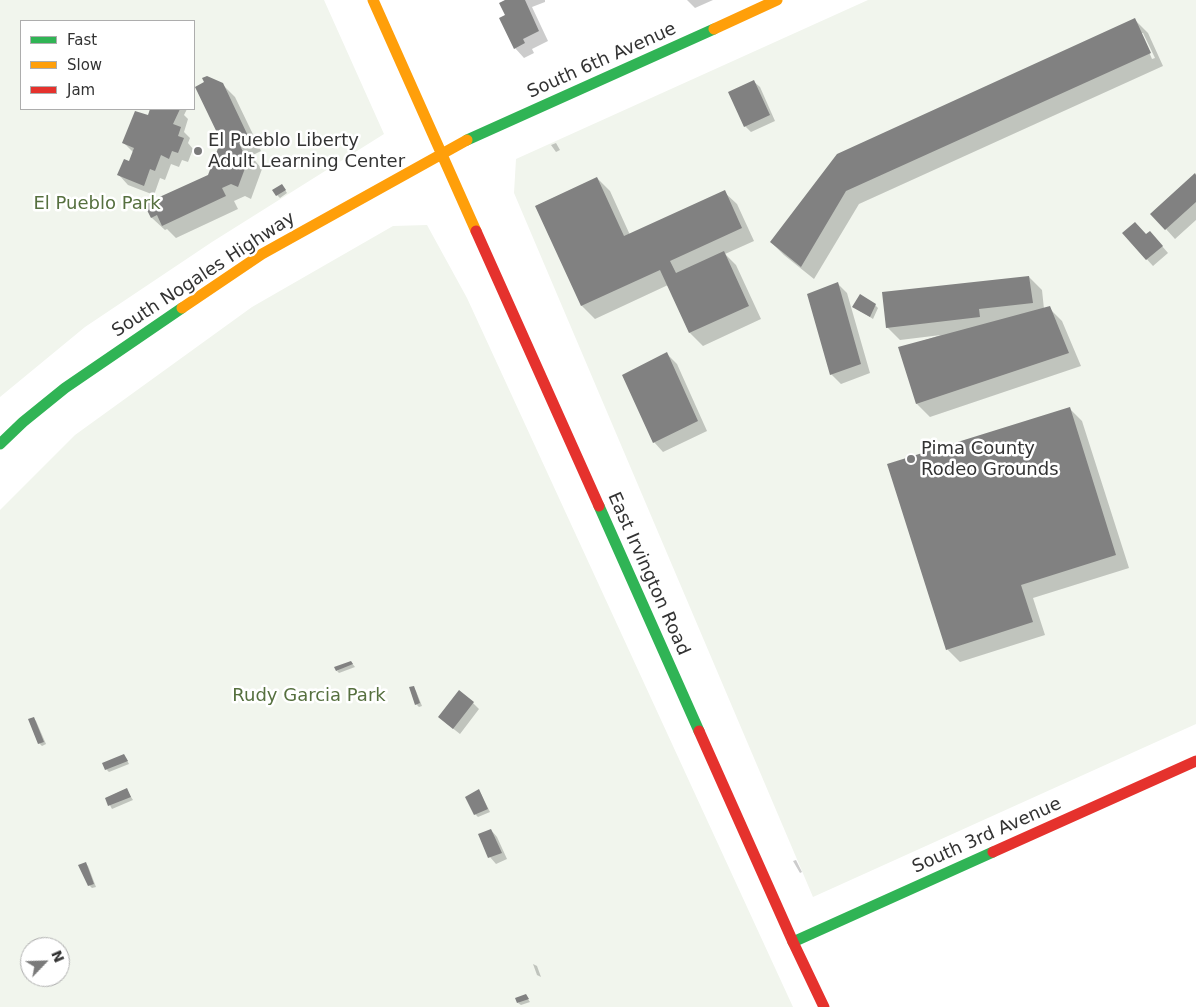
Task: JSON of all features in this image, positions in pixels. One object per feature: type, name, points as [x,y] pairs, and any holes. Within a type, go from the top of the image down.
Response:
[{"type":"main road","name":"East Irvington Road","points":[[373,0],[793,942],[824,1007]]},
{"type":"main road","name":"South 6th Avenue","points":[[441,154],[482,133],[584,89],[777,0]]},
{"type":"main road","name":"South Nogales Highway","points":[[0,444],[64,388],[262,254],[441,154]]},
{"type":"main road","name":"South 3rd Avenue","points":[[793,942],[1196,761]]},
{"type":"green space","name":"El Pueblo Park","points":[[0,0],[324,0],[384,134],[212,242],[85,327],[0,397]]},
{"type":"green space","name":"Pima County Rodeo Grounds","points":[[868,0],[1196,0],[1196,724],[813,897],[514,193],[516,159]]},
{"type":"green space","name":"Rudy Garcia Park","points":[[427,225],[467,298],[793,1007],[0,1007],[0,510],[75,435],[252,307],[393,226]]},
{"type":"building","points":[[505,0],[525,0],[539,31],[523,39],[525,43],[514,49],[499,18],[505,15],[499,3]]},
{"type":"building","points":[[1135,18],[1151,53],[846,191],[801,267],[770,242],[837,154]]},
{"type":"building","points":[[207,76],[223,83],[249,138],[239,143],[243,152],[250,155],[238,187],[231,184],[222,188],[226,196],[162,226],[157,215],[151,218],[144,204],[208,175],[220,143],[222,143],[195,87],[204,82],[202,78]]},
{"type":"building","points":[[754,80],[770,115],[744,127],[728,92]]},
{"type":"building","points":[[150,110],[180,110],[173,124],[181,127],[178,136],[184,138],[178,153],[172,151],[169,159],[161,155],[155,171],[150,169],[144,186],[117,175],[124,159],[129,161],[134,148],[122,143],[135,111],[148,115]]},
{"type":"building","points":[[1195,173],[1196,202],[1165,230],[1150,214]]},
{"type":"building","points":[[597,177],[624,236],[725,190],[742,228],[670,261],[676,273],[724,251],[749,306],[689,333],[660,270],[581,306],[535,206]]},
{"type":"building","points":[[282,184],[286,190],[276,196],[272,190]]},
{"type":"building","points":[[1135,222],[1146,234],[1150,231],[1163,246],[1146,260],[1122,233]]},
{"type":"building","points":[[1029,276],[1033,303],[979,309],[980,317],[886,328],[882,292]]},
{"type":"building","points":[[838,282],[861,364],[830,375],[807,294]]},
{"type":"building","points":[[860,294],[876,304],[870,317],[852,307]]},
{"type":"building","points":[[1050,306],[1069,353],[916,404],[898,347]]},
{"type":"building","points":[[667,352],[698,421],[653,443],[622,375]]},
{"type":"building","points":[[1070,407],[1116,555],[1021,585],[1033,622],[946,650],[887,464]]},
{"type":"building","points":[[351,661],[353,664],[336,671],[334,667]]},
{"type":"building","points":[[414,686],[420,703],[415,705],[409,687]]},
{"type":"building","points":[[459,690],[474,702],[453,729],[438,717]]},
{"type":"building","points":[[34,717],[44,742],[38,744],[28,719]]},
{"type":"building","points":[[124,754],[128,761],[105,770],[102,763]]},
{"type":"building","points":[[127,788],[131,797],[108,806],[105,798]]},
{"type":"building","points":[[479,789],[488,809],[474,815],[465,797]]},
{"type":"building","points":[[491,829],[502,853],[488,858],[478,834]]},
{"type":"building","points":[[86,862],[94,884],[88,886],[78,865]]},
{"type":"building","points":[[526,994],[529,999],[517,1003],[515,998]]},
{"type":"traffic: fast","points":[[467,140],[714,29]]},
{"type":"traffic: fast","points":[[0,444],[23,422],[65,388],[182,308]]},
{"type":"traffic: fast","points":[[599,506],[699,731]]},
{"type":"traffic: fast","points":[[793,942],[993,852]]},
{"type":"traffic: slow","points":[[373,0],[476,231]]},
{"type":"traffic: slow","points":[[714,29],[777,0]]},
{"type":"traffic: slow","points":[[182,308],[262,254],[467,140]]},
{"type":"traffic: jam","points":[[476,231],[599,506]]},
{"type":"traffic: jam","points":[[699,731],[824,1007]]},
{"type":"traffic: jam","points":[[993,852],[1196,761]]},
{"type":"place","name":"El Pueblo Liberty Adult Learning Center","points":[[198,151]]},
{"type":"place","name":"Pima County Rodeo Grounds","points":[[911,459]]}]
